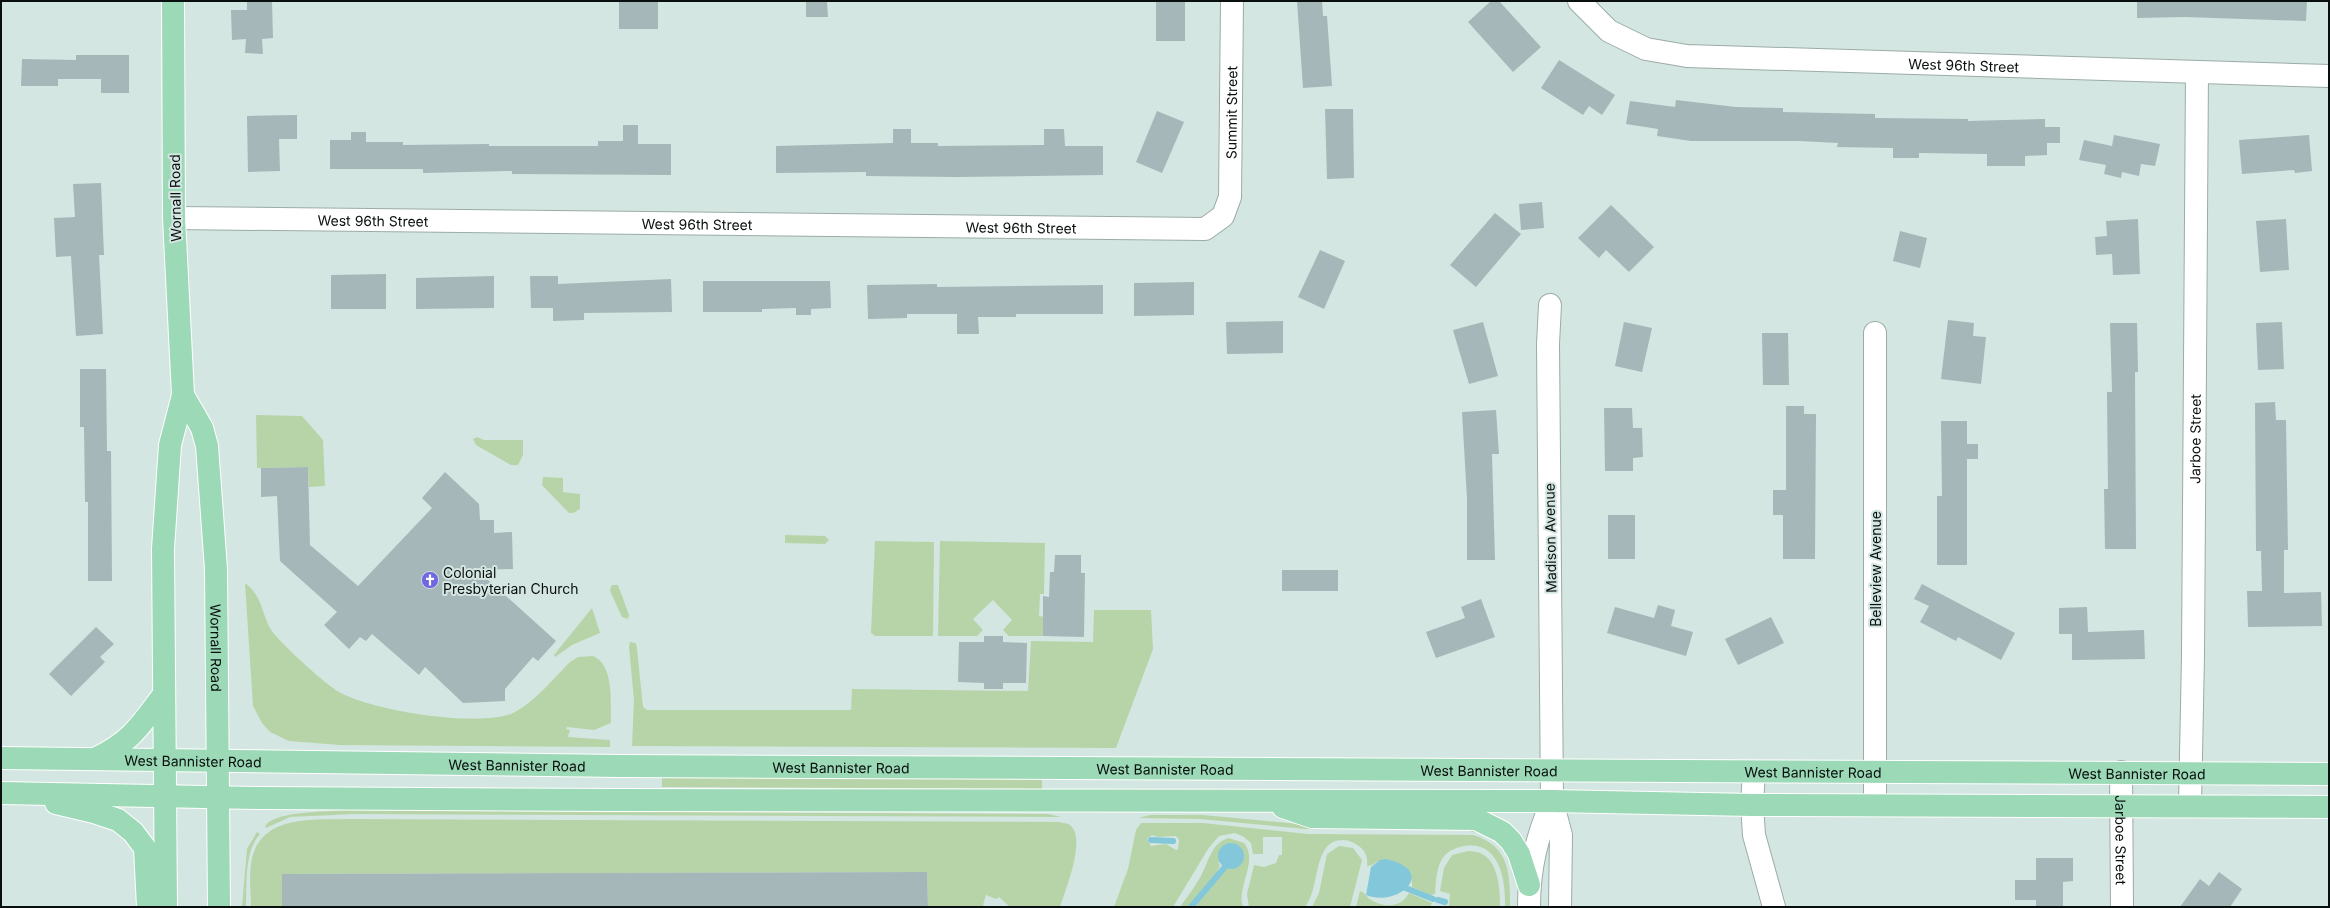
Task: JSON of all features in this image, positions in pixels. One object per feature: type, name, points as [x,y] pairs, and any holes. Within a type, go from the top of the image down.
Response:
[{"type":"main road","name":"Wornall Road","points":[[166,907],[163,549],[170,445],[182,395],[174,218],[173,1]]},
{"type":"main road","name":"Wornall Road","points":[[182,395],[202,428],[207,446],[216,569],[219,907]]},
{"type":"main road","points":[[93,760],[115,749],[136,733],[164,694]]},
{"type":"main road","name":"West Bannister Road","points":[[1,758],[612,766],[1754,772],[1875,770],[2329,774]]},
{"type":"main road","points":[[4,793],[218,797],[1271,802],[1552,801],[1752,804],[2329,806]]},
{"type":"main road","points":[[4,793],[94,812],[118,820],[132,832],[145,848],[148,907]]},
{"type":"main road","points":[[1271,802],[1312,817],[1476,819],[1502,832],[1512,841],[1519,854],[1529,885]]},
{"type":"street","name":"Summit Street","points":[[1218,220],[1223,216],[1230,197],[1232,1]]},
{"type":"street","name":"West 96th Street","points":[[1579,1],[1605,26],[1646,50],[1687,56],[2329,76]]},
{"type":"street","name":"Jarboe Street","points":[[2190,805],[2197,72]]},
{"type":"street","name":"West 96th Street","points":[[174,218],[1205,229],[1218,220]]},
{"type":"street","name":"Madison Avenue","points":[[1550,305],[1548,344],[1552,801]]},
{"type":"street","name":"Belleview Avenue","points":[[1875,333],[1875,804]]},
{"type":"street","points":[[1754,772],[1752,804],[1754,835],[1774,907]]},
{"type":"street","name":"Jarboe Street","points":[[2121,772],[2122,907]]},
{"type":"street","points":[[1529,907],[1529,885],[1539,832],[1552,801]]},
{"type":"street","points":[[1552,801],[1561,835],[1560,907]]},
{"type":"green space","points":[[256,415],[302,416],[323,440],[325,486],[309,487],[308,467],[257,468]]},
{"type":"green space","points":[[477,437],[484,440],[523,440],[523,455],[518,465],[511,465],[476,445],[473,439]]},
{"type":"green space","points":[[543,477],[563,478],[563,492],[580,494],[580,509],[573,513],[569,513],[542,485]]},
{"type":"green space","points":[[785,535],[825,536],[829,540],[825,544],[785,543]]},
{"type":"green space","points":[[875,541],[934,542],[933,636],[875,636],[871,633]]},
{"type":"green space","points":[[940,541],[1045,543],[1044,594],[1040,594],[1039,616],[1045,617],[1044,636],[1009,636],[1003,630],[1012,620],[993,600],[973,619],[983,630],[977,636],[938,636]]},
{"type":"green space","points":[[245,583],[252,589],[260,602],[267,622],[276,636],[325,682],[339,692],[355,699],[399,711],[450,718],[474,719],[495,718],[511,714],[535,698],[570,662],[578,657],[593,656],[600,661],[608,676],[611,696],[611,723],[594,730],[567,727],[566,729],[570,730],[568,737],[610,740],[610,747],[340,745],[289,741],[270,732],[262,723],[253,706]]},
{"type":"green space","points":[[618,585],[629,615],[628,619],[622,617],[610,591],[611,586]]},
{"type":"green space","points":[[592,608],[600,633],[572,645],[555,657],[554,655]]},
{"type":"green space","points":[[1094,610],[1151,610],[1153,649],[1116,748],[632,746],[634,700],[629,647],[630,642],[636,643],[643,707],[647,710],[851,710],[852,689],[1028,691],[1031,641],[1093,642]]},
{"type":"green space","points":[[662,777],[1042,779],[1042,789],[662,787]]},
{"type":"green space","points":[[344,810],[1048,814],[1061,817],[354,814],[290,817],[266,828],[265,827],[269,822],[288,815]]},
{"type":"green space","points":[[1150,815],[1203,815],[1309,825],[1470,827],[1483,834],[1464,830],[1305,829],[1200,819],[1139,818]]},
{"type":"green space","points":[[323,819],[1058,822],[1070,825],[1075,832],[1076,852],[1070,877],[1060,907],[1010,907],[999,897],[996,899],[986,895],[983,905],[987,907],[928,907],[927,872],[282,874],[282,907],[251,907],[251,861],[259,842],[269,832],[280,826],[294,822]]},
{"type":"green space","points":[[1141,823],[1203,823],[1308,834],[1473,835],[1494,846],[1501,854],[1508,873],[1510,907],[1505,907],[1504,884],[1498,863],[1492,854],[1484,848],[1473,846],[1460,847],[1447,854],[1441,861],[1438,869],[1435,894],[1430,895],[1412,887],[1410,875],[1402,866],[1385,860],[1367,866],[1364,851],[1352,842],[1343,840],[1333,842],[1326,848],[1318,866],[1310,899],[1305,907],[1249,907],[1247,894],[1254,865],[1264,867],[1276,863],[1279,855],[1282,855],[1282,837],[1263,837],[1263,854],[1253,854],[1251,843],[1244,837],[1235,833],[1219,836],[1208,849],[1173,907],[1114,907],[1128,869],[1136,830]],"holes":[[[1152,835],[1158,837],[1176,836],[1179,840],[1178,849],[1176,850],[1166,844],[1151,846],[1147,839]]]},
{"type":"green space","points":[[257,832],[260,834],[251,850],[247,868],[246,907],[242,907],[247,849]]},
{"type":"green space","points":[[1229,838],[1244,843],[1248,850],[1248,866],[1242,891],[1243,907],[1195,907],[1227,868],[1230,869],[1218,861],[1220,866],[1213,879],[1188,907],[1180,907],[1199,880],[1214,848],[1223,840]]},
{"type":"green space","points":[[1339,846],[1353,848],[1362,860],[1350,907],[1312,907],[1319,893],[1327,854]]},
{"type":"green space","points":[[1468,851],[1478,852],[1486,856],[1491,862],[1498,879],[1500,907],[1449,907],[1450,894],[1440,891],[1444,868],[1452,855]]},
{"type":"green space","points":[[1360,891],[1376,903],[1387,905],[1402,902],[1409,893],[1432,903],[1430,907],[1356,907]]},
{"type":"water","points":[[1231,843],[1240,847],[1244,856],[1240,865],[1231,869],[1222,865],[1218,856],[1222,847]]},
{"type":"water","points":[[1386,859],[1402,865],[1410,872],[1411,879],[1408,886],[1390,897],[1378,898],[1366,895],[1371,867],[1380,860]]},
{"type":"building","points":[[247,1],[272,1],[273,38],[262,39],[263,54],[245,53],[246,39],[232,40],[231,10],[247,10]]},
{"type":"building","points":[[619,1],[658,1],[658,29],[619,29]]},
{"type":"building","points":[[806,1],[827,1],[828,17],[806,17]]},
{"type":"building","points":[[1156,1],[1185,1],[1185,41],[1156,41]]},
{"type":"building","points":[[1297,1],[1322,1],[1323,16],[1327,16],[1332,86],[1303,88]]},
{"type":"building","points":[[1491,1],[1499,1],[1541,47],[1513,72],[1468,22]]},
{"type":"building","points":[[2137,1],[2307,1],[2306,21],[2185,17],[2137,18]]},
{"type":"building","points":[[76,55],[129,55],[129,93],[101,93],[101,79],[58,79],[58,86],[21,86],[22,59],[76,60]]},
{"type":"building","points":[[1559,60],[1615,95],[1602,115],[1589,106],[1583,115],[1541,88]]},
{"type":"building","points":[[1676,100],[1736,107],[1783,108],[1783,112],[1875,114],[1875,118],[1968,119],[1968,121],[2045,119],[2045,127],[2060,127],[2060,143],[2047,143],[2047,155],[2025,156],[2025,166],[1987,166],[1987,154],[1919,153],[1919,158],[1893,158],[1893,148],[1837,147],[1838,143],[1799,141],[1691,141],[1657,136],[1658,129],[1626,124],[1630,101],[1675,107]]},
{"type":"building","points":[[1325,109],[1353,109],[1354,178],[1327,179]]},
{"type":"building","points":[[1157,111],[1184,122],[1162,173],[1136,162]]},
{"type":"building","points":[[297,115],[297,139],[279,139],[280,171],[248,172],[247,116]]},
{"type":"building","points":[[623,125],[638,125],[638,144],[671,144],[671,175],[512,174],[512,171],[423,173],[423,169],[330,169],[330,140],[351,140],[351,132],[366,132],[366,142],[403,142],[403,145],[489,144],[489,146],[598,146],[598,141],[623,141]]},
{"type":"building","points":[[893,129],[911,129],[911,143],[938,143],[938,146],[1044,145],[1044,129],[1064,129],[1065,146],[1103,146],[1103,175],[955,177],[866,176],[866,172],[776,173],[776,146],[893,143]]},
{"type":"building","points":[[2114,135],[2160,144],[2155,166],[2141,164],[2139,176],[2122,172],[2121,178],[2104,174],[2106,165],[2079,160],[2084,140],[2112,146]]},
{"type":"building","points":[[2309,135],[2312,171],[2295,173],[2294,170],[2242,174],[2239,140]]},
{"type":"building","points":[[101,183],[104,255],[99,255],[103,334],[76,336],[71,256],[56,257],[54,218],[75,217],[73,184]]},
{"type":"building","points":[[1542,202],[1544,228],[1521,230],[1519,204]]},
{"type":"building","points":[[1611,205],[1654,247],[1629,272],[1606,250],[1599,258],[1578,238]]},
{"type":"building","points":[[1495,213],[1521,234],[1476,287],[1450,265]]},
{"type":"building","points":[[2138,219],[2140,274],[2113,275],[2112,254],[2096,255],[2095,237],[2107,236],[2106,221]]},
{"type":"building","points":[[2286,219],[2289,270],[2260,272],[2256,221]]},
{"type":"building","points":[[1900,231],[1927,238],[1920,268],[1893,261]]},
{"type":"building","points":[[1320,250],[1345,261],[1324,309],[1298,297]]},
{"type":"building","points":[[386,274],[386,309],[331,309],[331,275]]},
{"type":"building","points":[[494,276],[494,308],[416,309],[416,278]]},
{"type":"building","points":[[530,276],[558,276],[558,284],[671,279],[672,312],[584,313],[584,320],[553,321],[553,308],[531,308]]},
{"type":"building","points":[[703,281],[830,281],[831,308],[811,309],[811,315],[796,315],[796,308],[762,309],[762,312],[703,312]]},
{"type":"building","points":[[1194,282],[1194,315],[1134,316],[1134,283]]},
{"type":"building","points":[[937,284],[937,287],[1103,285],[1103,314],[1016,314],[1016,317],[978,317],[979,334],[957,334],[957,314],[907,314],[907,318],[868,319],[867,285]]},
{"type":"building","points":[[1948,320],[1974,323],[1973,336],[1986,337],[1981,384],[1941,379]]},
{"type":"building","points":[[1283,321],[1283,353],[1227,354],[1226,322]]},
{"type":"building","points":[[1483,322],[1498,376],[1469,384],[1453,330]]},
{"type":"building","points":[[1624,322],[1652,328],[1642,372],[1615,366]]},
{"type":"building","points":[[2282,322],[2284,369],[2258,370],[2256,323]]},
{"type":"building","points":[[2110,323],[2137,323],[2138,372],[2135,372],[2136,549],[2105,549],[2104,489],[2108,489],[2107,392],[2112,392]]},
{"type":"building","points":[[1762,333],[1788,333],[1789,385],[1763,385]]},
{"type":"building","points":[[80,369],[106,369],[107,451],[111,451],[112,581],[88,581],[88,502],[85,502],[84,427],[80,427]]},
{"type":"building","points":[[2275,402],[2276,420],[2286,420],[2288,550],[2284,550],[2284,593],[2321,592],[2322,626],[2248,627],[2247,591],[2262,591],[2261,551],[2256,551],[2255,403]]},
{"type":"building","points":[[1786,406],[1804,406],[1804,414],[1816,414],[1815,559],[1783,559],[1783,515],[1773,515],[1773,490],[1786,490]]},
{"type":"building","points":[[1604,408],[1632,408],[1633,428],[1642,428],[1643,457],[1633,458],[1633,471],[1605,471]]},
{"type":"building","points":[[1496,410],[1499,454],[1492,454],[1495,560],[1467,560],[1467,499],[1462,412]]},
{"type":"building","points":[[1941,421],[1967,421],[1967,444],[1978,444],[1978,459],[1967,459],[1967,565],[1937,565],[1937,496],[1942,496]]},
{"type":"building","name":"Colonial Presbyterian Church","points":[[308,467],[310,545],[358,586],[432,508],[422,498],[445,472],[479,504],[480,520],[494,520],[494,533],[512,532],[513,569],[477,570],[556,641],[538,661],[533,657],[505,689],[505,701],[463,703],[425,667],[419,675],[372,634],[366,641],[360,637],[349,649],[324,625],[337,612],[280,561],[277,496],[261,497],[261,468]]},
{"type":"building","points":[[1608,515],[1635,515],[1635,559],[1608,559]]},
{"type":"building","points":[[1055,555],[1081,555],[1081,573],[1085,573],[1084,637],[1043,636],[1043,596],[1049,597],[1050,572],[1054,572]]},
{"type":"building","points":[[1282,570],[1338,570],[1338,591],[1282,591]]},
{"type":"building","points":[[1922,584],[2015,633],[2001,660],[1958,637],[1956,641],[1920,622],[1929,606],[1914,599]]},
{"type":"building","points":[[1481,599],[1495,637],[1436,658],[1426,632],[1465,618],[1461,607]]},
{"type":"building","points":[[1658,605],[1675,610],[1671,626],[1693,632],[1686,656],[1607,633],[1615,607],[1654,618]]},
{"type":"building","points":[[2087,607],[2088,632],[2144,630],[2145,659],[2072,660],[2072,634],[2059,634],[2059,608]]},
{"type":"building","points":[[1771,617],[1784,643],[1738,665],[1725,639]]},
{"type":"building","points":[[96,627],[114,644],[100,657],[105,662],[71,696],[49,674]]},
{"type":"building","points":[[984,636],[1003,636],[1003,642],[1027,643],[1026,683],[1003,683],[1003,689],[984,689],[984,683],[958,682],[959,642],[984,642]]},
{"type":"building","points":[[2036,858],[2073,858],[2073,881],[2063,882],[2063,907],[2036,907],[2036,900],[2015,900],[2015,880],[2036,880]]},
{"type":"building","points":[[927,872],[928,907],[282,907],[282,874]]},
{"type":"building","points":[[2219,872],[2242,889],[2230,907],[2180,907],[2200,879],[2209,886]]},
{"type":"waterway","points":[[1151,840],[1173,841]]},
{"type":"waterway","points":[[1191,907],[1224,868]]},
{"type":"waterway","points":[[1403,887],[1433,899]]},
{"type":"waterway","points":[[1438,900],[1445,902]]},
{"type":"place","name":"Colonial Presbyterian Church","points":[[430,580]]}]
